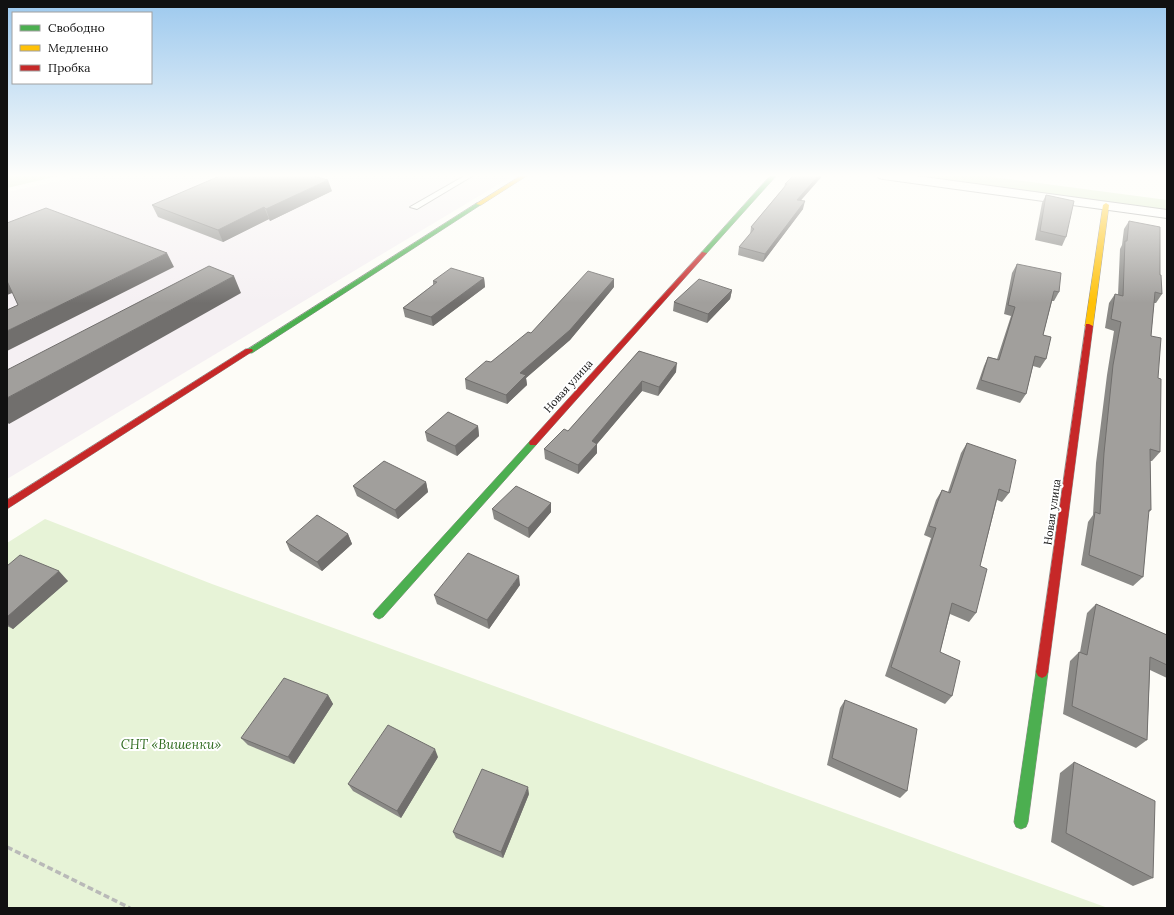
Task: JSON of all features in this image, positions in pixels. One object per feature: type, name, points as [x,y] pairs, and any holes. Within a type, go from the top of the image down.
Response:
[{"type":"street","points":[[7,505],[457,218]]},
{"type":"street","name":"Новая улица","points":[[379,614],[736,218]]},
{"type":"street","name":"Новая улица","points":[[1021,822],[1104,218]]},
{"type":"path","points":[[7,847],[130,908]]},
{"type":"shaded area","points":[[7,218],[443,218],[7,479]]},
{"type":"green space","name":"СНТ «Вишенки»","points":[[45,519],[212,584],[1108,908],[7,908],[7,543]]},
{"type":"building","points":[[21,218],[72,218],[167,253],[7,331],[7,310],[18,305],[7,281],[7,223]]},
{"type":"building","points":[[186,218],[243,218],[218,230]]},
{"type":"building","points":[[759,218],[792,218],[765,254],[739,247],[754,229],[751,227]]},
{"type":"building","points":[[1042,218],[1070,218],[1066,237],[1040,231]]},
{"type":"building","points":[[1129,221],[1160,227],[1160,275],[1162,294],[1155,292],[1151,336],[1161,338],[1158,378],[1161,379],[1160,452],[1150,449],[1151,510],[1149,510],[1143,577],[1089,555],[1095,512],[1100,514],[1104,453],[1113,365],[1121,322],[1111,319],[1115,294],[1123,296],[1125,241],[1127,241]]},
{"type":"building","points":[[1017,264],[1061,273],[1059,292],[1054,291],[1043,335],[1051,337],[1046,359],[1035,356],[1026,394],[981,380],[988,357],[999,360],[1015,307],[1008,305]]},
{"type":"building","points":[[209,266],[234,276],[7,398],[7,370]]},
{"type":"building","points":[[451,268],[484,278],[431,317],[403,308],[437,282],[433,281]]},
{"type":"building","points":[[588,271],[614,279],[570,330],[520,373],[526,375],[506,395],[465,379],[486,361],[491,362],[528,332],[531,333]]},
{"type":"building","points":[[699,279],[732,290],[708,314],[674,302]]},
{"type":"building","points":[[639,351],[677,363],[659,387],[642,381],[592,441],[597,444],[578,465],[544,449],[564,429],[568,431]]},
{"type":"building","points":[[448,412],[478,426],[455,446],[425,432]]},
{"type":"building","points":[[967,443],[1016,460],[1009,493],[999,489],[980,566],[987,569],[976,613],[952,603],[940,652],[960,661],[952,696],[891,667],[936,528],[929,526],[942,490],[950,493]]},
{"type":"building","points":[[384,461],[426,482],[395,510],[353,486]]},
{"type":"building","points":[[516,486],[551,503],[528,528],[492,509]]},
{"type":"building","points":[[317,515],[348,534],[317,562],[286,542]]},
{"type":"building","points":[[468,553],[519,576],[487,620],[434,595]]},
{"type":"building","points":[[20,555],[59,571],[7,617],[7,566]]},
{"type":"building","points":[[1096,604],[1167,635],[1167,665],[1150,657],[1147,740],[1072,706],[1079,652],[1087,655]]},
{"type":"building","points":[[284,678],[328,695],[288,757],[241,738]]},
{"type":"building","points":[[845,700],[917,729],[907,791],[832,758]]},
{"type":"building","points":[[388,725],[435,749],[397,811],[348,784]]},
{"type":"building","points":[[1074,762],[1155,801],[1153,878],[1066,833]]},
{"type":"building","points":[[482,769],[528,787],[501,852],[453,832]]},
{"type":"traffic: fast","points":[[249,351],[458,218]]},
{"type":"traffic: fast","points":[[704,253],[736,218]]},
{"type":"traffic: fast","points":[[379,614],[533,443]]},
{"type":"traffic: fast","points":[[1021,822],[1042,672]]},
{"type":"traffic: slow","points":[[1089,326],[1104,218]]},
{"type":"traffic: jam","points":[[533,443],[704,253]]},
{"type":"traffic: jam","points":[[1042,672],[1089,326]]},
{"type":"traffic: jam","points":[[7,505],[249,351]]}]
